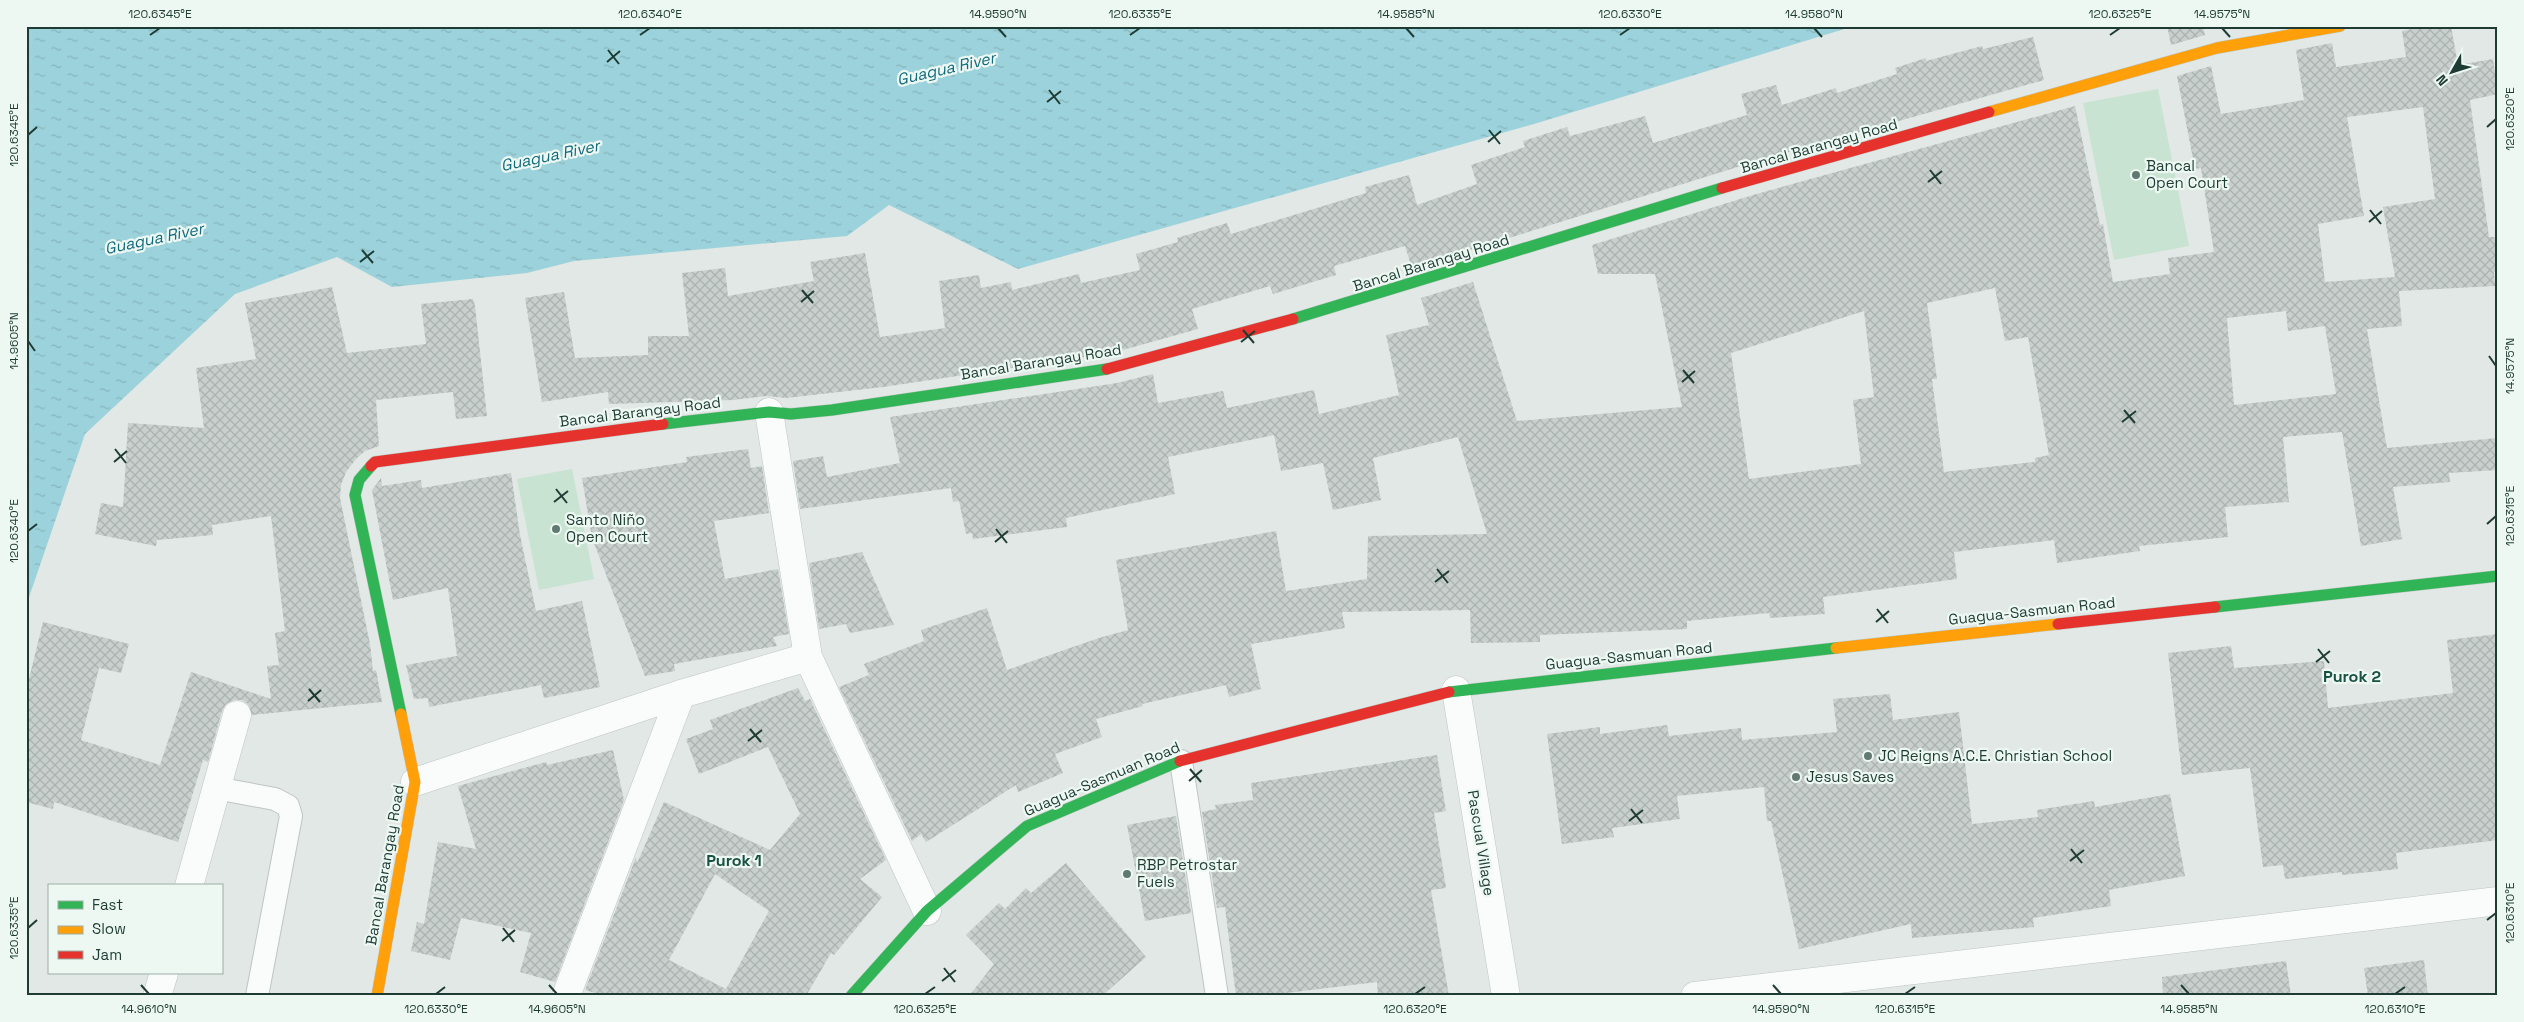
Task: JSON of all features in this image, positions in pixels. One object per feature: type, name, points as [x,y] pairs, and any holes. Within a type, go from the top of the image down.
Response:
[{"type":"street","name":"Bancal Barangay Road","points":[[377,996],[415,782],[355,495],[356,484],[360,476],[375,462],[548,438],[769,412],[791,414],[832,410],[1115,368],[1342,306],[1750,180],[2217,48],[2340,26]]},
{"type":"street","points":[[769,412],[808,656],[927,911]]},
{"type":"street","name":"Guagua-Sasmuan Road","points":[[851,996],[927,911],[1027,826],[1181,761],[1456,690],[2498,576]]},
{"type":"street","points":[[415,782],[681,694],[808,656]]},
{"type":"street","name":"Pascual Village","points":[[1456,690],[1506,996]]},
{"type":"street","points":[[566,996],[681,694]]},
{"type":"street","points":[[190,884],[237,715]]},
{"type":"street","points":[[1695,996],[2498,901]]},
{"type":"street","points":[[157,996],[164,974]]},
{"type":"lane","points":[[1181,761],[1217,996]]},
{"type":"lane","points":[[216,788],[275,799],[288,806],[291,816],[257,996]]},
{"type":"green space","name":"Bancal Open Court","points":[[2158,89],[2189,246],[2114,260],[2083,103]]},
{"type":"green space","name":"Santo Niño Open Court","points":[[572,469],[594,579],[539,590],[517,479]]},
{"type":"water","name":"Guagua River","points":[[26,26],[1854,26],[1534,124],[1018,269],[889,205],[847,236],[574,261],[527,273],[392,287],[337,257],[235,294],[85,434],[26,606]]},
{"type":"building","points":[[2167,26],[2203,26],[2205,35],[2171,45]]},
{"type":"building","points":[[2427,26],[2451,26],[2458,65],[2493,59],[2498,94],[2470,100],[2489,237],[2498,237],[2498,272],[2494,272],[2495,286],[2399,291],[2402,326],[2367,329],[2387,448],[2498,438],[2498,470],[2449,473],[2450,482],[2393,487],[2402,539],[2361,546],[2342,432],[2283,437],[2289,502],[2225,507],[2228,537],[2139,546],[2140,551],[2057,563],[2054,540],[1954,552],[1957,579],[1823,597],[1825,614],[1770,618],[1769,613],[1687,621],[1687,629],[1540,635],[1540,642],[1471,643],[1470,610],[1342,612],[1345,628],[1251,644],[1261,689],[1229,697],[1226,685],[1142,704],[1143,706],[1096,719],[1102,737],[1055,754],[1063,773],[1018,792],[1016,785],[926,842],[921,834],[912,841],[839,687],[869,675],[864,664],[924,641],[921,630],[987,608],[1007,670],[1099,638],[1128,630],[1116,560],[1276,531],[1286,591],[1367,579],[1368,536],[1487,534],[1458,437],[1373,458],[1381,500],[1333,510],[1323,463],[1281,471],[1274,435],[1168,457],[1175,494],[1066,518],[1067,527],[973,539],[972,533],[966,534],[959,501],[953,502],[951,488],[800,509],[793,461],[823,456],[827,477],[900,463],[890,417],[1117,383],[1153,374],[1158,403],[1223,391],[1227,408],[1314,390],[1319,414],[1399,395],[1386,335],[1429,325],[1421,298],[1473,282],[1517,421],[1682,407],[1655,274],[1598,274],[1592,245],[1753,195],[2075,106],[2100,225],[2103,224],[2113,282],[2170,274],[2168,258],[2214,252],[2201,168],[2195,169],[2177,76],[2211,66],[2221,114],[2304,100],[2296,50],[2332,43],[2336,67],[2406,57],[2402,31]],"holes":[[[2423,107],[2435,199],[2383,207],[2395,277],[2325,282],[2318,224],[2364,216],[2347,117]],[[1995,288],[2005,341],[2028,337],[2049,455],[2035,458],[2035,462],[1944,472],[1932,379],[1937,379],[1927,303]],[[1864,311],[1874,397],[1853,400],[1861,464],[1749,479],[1731,353]],[[2286,311],[2288,331],[2325,326],[2336,394],[2234,405],[2227,318]]]},
{"type":"building","points":[[2033,37],[2044,80],[1744,165],[1412,268],[1405,246],[1334,266],[1336,275],[1273,294],[1270,286],[1192,309],[1198,329],[1112,353],[883,387],[786,398],[767,396],[733,400],[609,404],[608,392],[542,402],[525,298],[564,292],[575,358],[648,355],[648,336],[689,336],[682,273],[725,268],[728,296],[814,281],[810,262],[865,253],[880,337],[945,328],[939,281],[979,275],[981,288],[1011,282],[1012,290],[1079,274],[1081,283],[1140,270],[1136,254],[1178,242],[1177,238],[1227,223],[1231,234],[1366,193],[1365,187],[1409,175],[1417,205],[1477,184],[1471,165],[1525,147],[1523,141],[1567,127],[1570,136],[1645,116],[1653,143],[1747,115],[1741,94],[1776,85],[1782,105],[1836,88],[1837,93],[1897,74],[1895,68],[1926,58],[1926,61],[1982,46],[1983,49]]},
{"type":"building","points":[[332,287],[347,353],[426,344],[421,304],[473,299],[475,306],[487,416],[456,419],[453,392],[376,400],[379,446],[365,451],[356,459],[346,472],[341,485],[340,498],[370,644],[373,671],[376,670],[382,702],[252,715],[248,704],[242,700],[234,700],[226,704],[222,711],[208,762],[203,760],[178,842],[54,802],[53,809],[26,802],[26,691],[43,622],[129,644],[121,673],[99,668],[81,740],[160,765],[191,672],[271,699],[267,666],[279,665],[275,633],[285,631],[271,516],[212,525],[213,535],[157,540],[156,546],[95,534],[101,503],[123,507],[128,423],[204,428],[196,368],[256,359],[245,303]]},
{"type":"building","points":[[748,449],[751,468],[762,466],[769,513],[714,521],[725,579],[778,569],[789,634],[773,637],[777,646],[674,664],[675,671],[645,676],[592,538],[582,478],[687,462],[686,457]]},
{"type":"building","points":[[511,473],[520,535],[536,611],[582,601],[600,687],[544,698],[541,685],[429,707],[428,698],[414,699],[406,665],[457,656],[448,588],[393,600],[372,490],[381,478],[382,486],[421,480],[422,488]]},
{"type":"building","points":[[862,552],[894,625],[850,633],[846,624],[819,629],[809,563]]},
{"type":"building","points":[[2498,634],[2498,840],[2396,853],[2398,869],[2342,875],[2342,872],[2285,879],[2283,865],[2263,867],[2250,768],[2182,775],[2168,653],[2231,646],[2234,668],[2324,661],[2328,708],[2453,693],[2447,640]]},
{"type":"building","points":[[798,688],[805,701],[810,699],[886,860],[860,879],[882,897],[834,955],[831,953],[806,996],[606,996],[585,990],[636,857],[637,863],[664,802],[770,850],[800,814],[768,747],[699,774],[686,739],[713,729],[710,720]],"holes":[[[715,874],[769,911],[726,989],[669,960]]]},
{"type":"building","points":[[1890,694],[1893,720],[1959,712],[1972,824],[2038,817],[2037,810],[2094,801],[2095,807],[2170,794],[2185,876],[2109,890],[2111,906],[2033,918],[2034,927],[1912,938],[1911,924],[1799,949],[1771,821],[1767,821],[1764,787],[1677,796],[1680,819],[1612,828],[1614,837],[1562,844],[1547,734],[1600,727],[1600,734],[1667,725],[1669,736],[1741,728],[1742,740],[1837,732],[1833,699]]},
{"type":"building","points":[[613,750],[624,800],[555,982],[520,972],[531,933],[461,918],[450,960],[411,951],[417,922],[424,924],[438,842],[476,849],[458,786],[546,762],[547,765]]},
{"type":"building","points":[[1437,755],[1446,811],[1434,813],[1446,888],[1431,890],[1449,996],[1378,996],[1377,982],[1262,996],[1236,996],[1225,907],[1217,908],[1202,812],[1216,809],[1215,805],[1253,800],[1251,783]]},
{"type":"building","points":[[1176,816],[1191,913],[1145,921],[1127,825]]},
{"type":"building","points":[[1066,863],[1146,957],[1102,996],[969,996],[994,964],[966,935],[999,903],[1005,909],[1026,888],[1031,893]]},
{"type":"building","points":[[2424,960],[2428,996],[2368,996],[2364,968]]},
{"type":"building","points":[[2286,961],[2291,996],[2163,996],[2162,977]]},
{"type":"traffic: fast","points":[[1293,319],[1722,188]]},
{"type":"traffic: fast","points":[[663,424],[769,412],[791,414],[832,410],[1107,369]]},
{"type":"traffic: fast","points":[[371,466],[359,480],[355,495],[401,714]]},
{"type":"traffic: fast","points":[[2215,607],[2498,576]]},
{"type":"traffic: fast","points":[[1449,692],[1836,648]]},
{"type":"traffic: fast","points":[[851,996],[927,911],[1027,826],[1180,761]]},
{"type":"traffic: slow","points":[[1989,112],[2217,48],[2340,26]]},
{"type":"traffic: slow","points":[[1836,648],[2058,624]]},
{"type":"traffic: slow","points":[[377,996],[415,782],[401,714]]},
{"type":"traffic: jam","points":[[1722,188],[1989,112]]},
{"type":"traffic: jam","points":[[1107,369],[1293,319]]},
{"type":"traffic: jam","points":[[371,466],[375,462],[663,424]]},
{"type":"traffic: jam","points":[[2058,624],[2215,607]]},
{"type":"traffic: jam","points":[[1180,761],[1449,692]]},
{"type":"place","name":"Bancal Open Court","points":[[2136,175]]},
{"type":"place","name":"Santo Niño Open Court","points":[[556,529]]},
{"type":"place","name":"JC Reigns A.C.E. Christian School","points":[[1868,756]]},
{"type":"place","name":"Jesus Saves","points":[[1796,777]]},
{"type":"place","name":"RBP Petrostar Fuels","points":[[1127,874]]},
{"type":"district","name":"Purok 2","points":[[2352,676]]},
{"type":"district","name":"Purok 1","points":[[734,860]]}]
